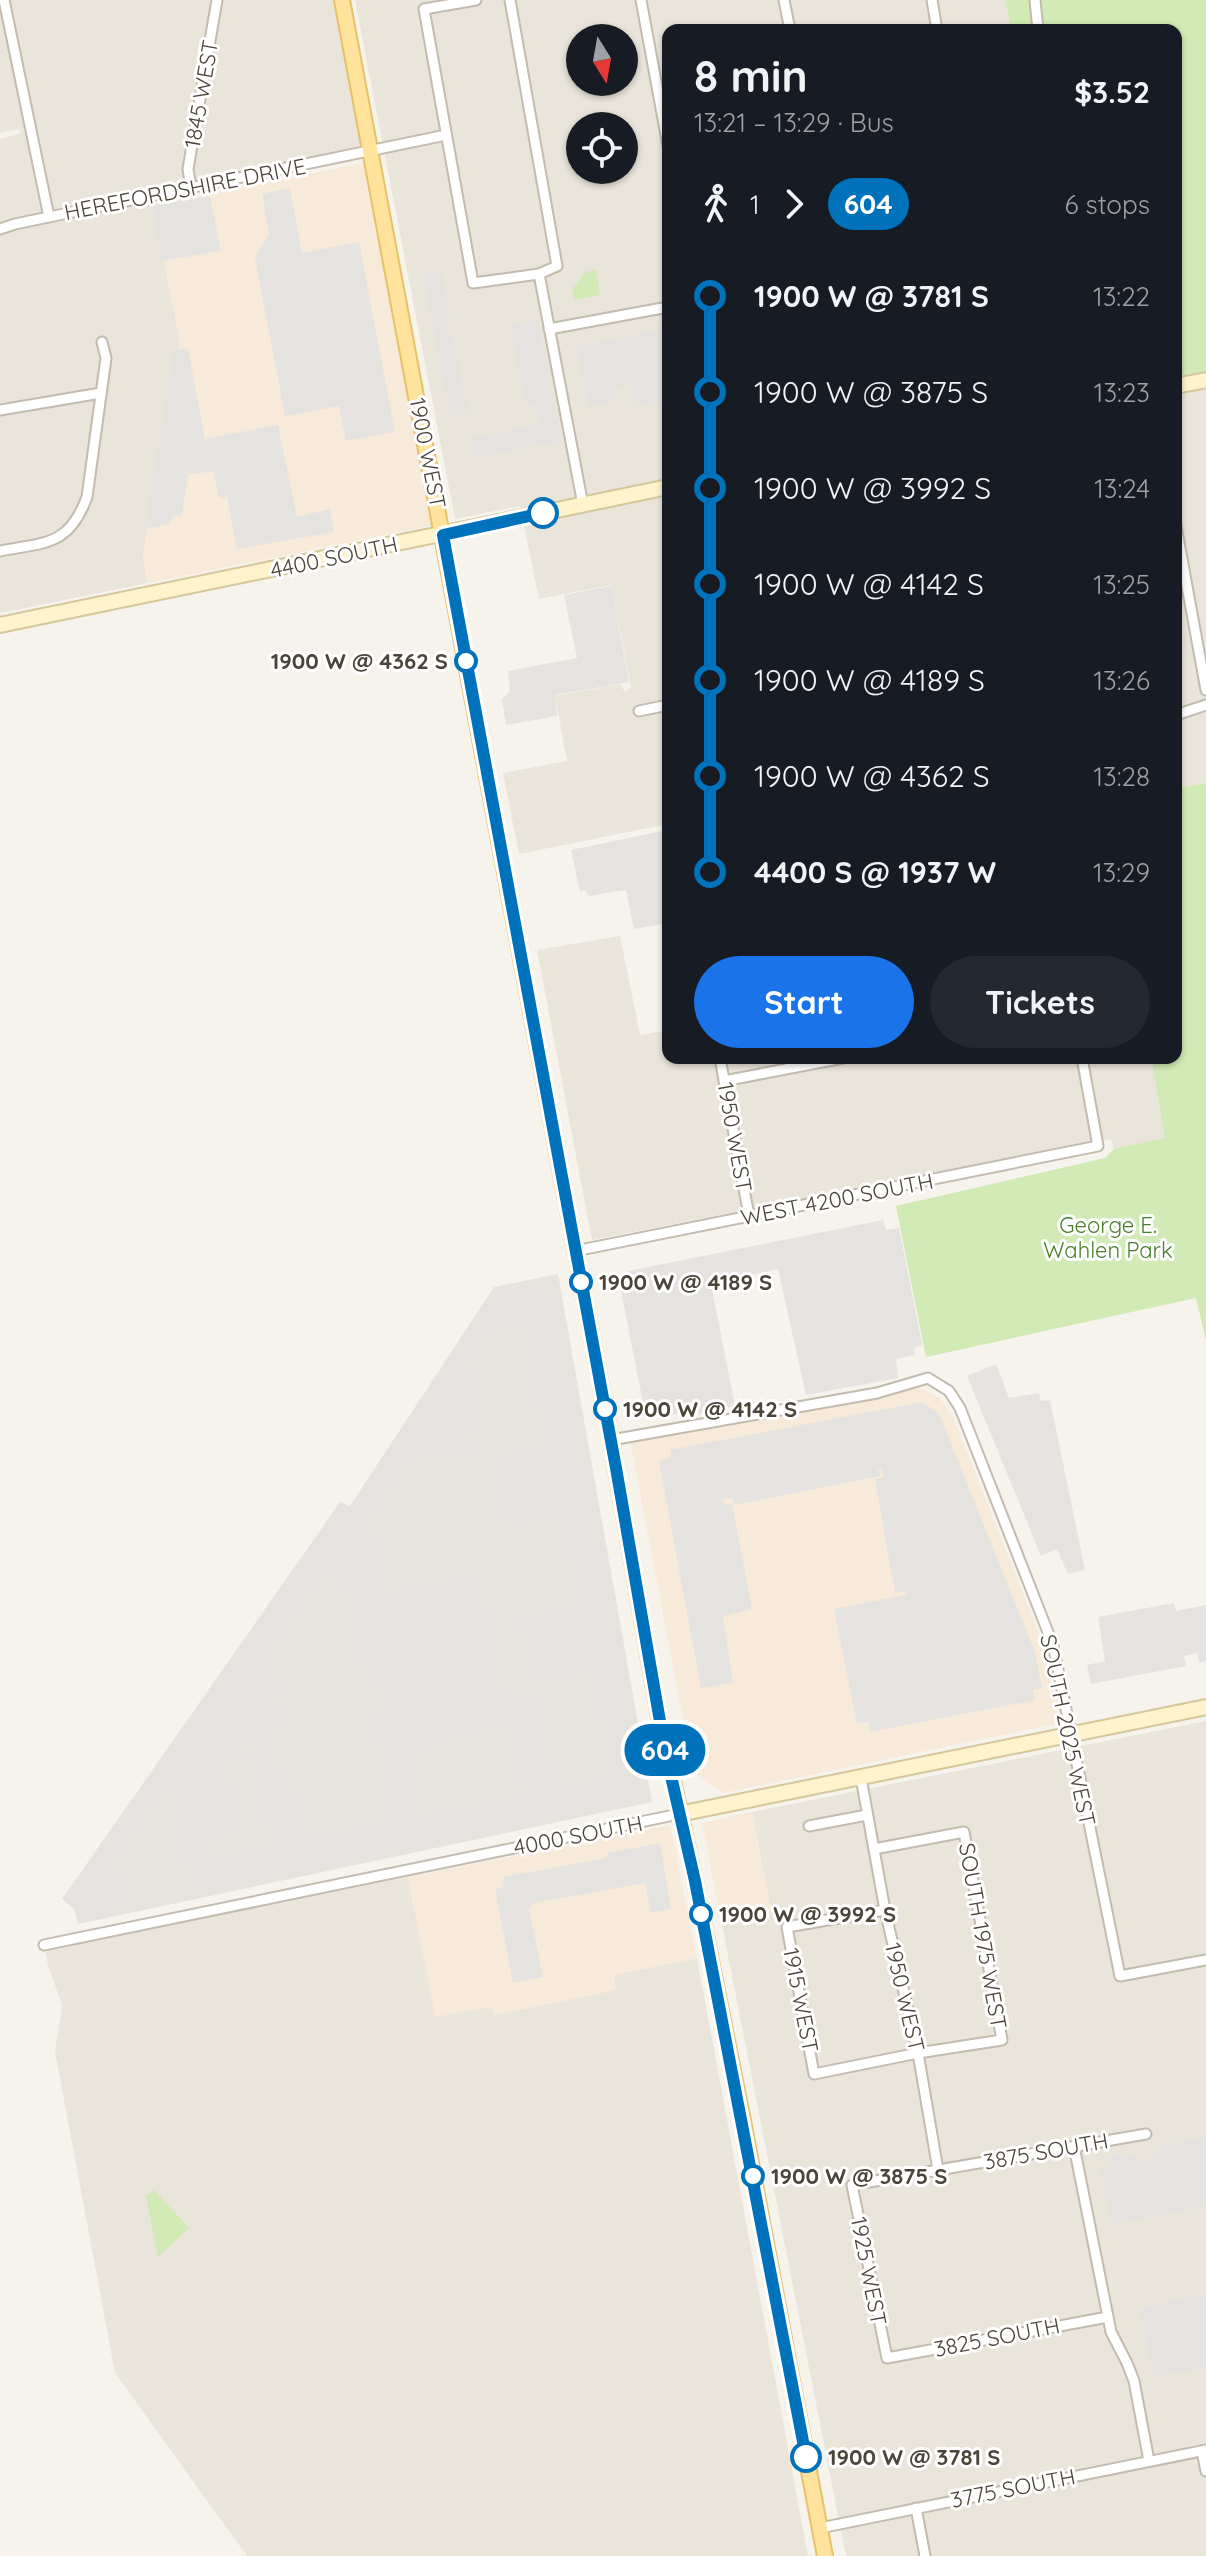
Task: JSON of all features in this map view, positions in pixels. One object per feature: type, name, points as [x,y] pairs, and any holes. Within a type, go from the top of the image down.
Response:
[{"type":"main road","name":"1900 WEST","points":[[342,0],[611,1440],[661,1728],[743,2121],[825,2556]]},
{"type":"street","name":"1845 WEST","points":[[191,188],[188,169],[217,0]]},
{"type":"street","points":[[476,0],[424,9],[473,283],[539,274],[557,266],[510,0]]},
{"type":"street","points":[[641,0],[662,114]]},
{"type":"street","points":[[784,0],[789,24]]},
{"type":"street","points":[[932,0],[936,24]]},
{"type":"street","points":[[1035,0],[1037,24]]},
{"type":"street","points":[[4,7],[49,217]]},
{"type":"street","name":"HEREFORDSHIRE DRIVE","points":[[0,229],[446,135]]},
{"type":"street","points":[[539,274],[583,505]]},
{"type":"street","points":[[549,329],[662,308]]},
{"type":"street","points":[[0,551],[49,541],[71,530],[87,497],[106,358],[102,342]]},
{"type":"street","points":[[1182,385],[1206,380]]},
{"type":"street","points":[[0,410],[101,393]]},
{"type":"street","name":"4400 SOUTH","points":[[0,625],[662,488]]},
{"type":"street","points":[[1182,559],[1206,690]]},
{"type":"street","points":[[1182,713],[1206,705]]},
{"type":"street","points":[[639,711],[662,706]]},
{"type":"street","name":"1950 WEST","points":[[721,1064],[749,1216]]},
{"type":"street","points":[[724,1081],[812,1064]]},
{"type":"street","name":"WEST 4200 SOUTH","points":[[575,1251],[1098,1146],[1083,1064]]},
{"type":"street","name":"SOUTH 2025 WEST","points":[[611,1440],[877,1393],[928,1378],[949,1391],[960,1408],[1053,1645],[1120,1976],[1206,1960]]},
{"type":"street","name":"4000 SOUTH","points":[[44,1945],[1206,1707]]},
{"type":"street","name":"1950 WEST","points":[[861,1778],[885,1910],[918,2053],[938,2170]]},
{"type":"street","points":[[809,1826],[867,1815]]},
{"type":"street","name":"SOUTH 1975 WEST","points":[[874,1849],[964,1832],[1002,2040],[918,2053]]},
{"type":"street","name":"1915 WEST","points":[[885,1910],[787,1927],[814,2074],[918,2053]]},
{"type":"street","name":"3875 SOUTH","points":[[852,2185],[1146,2134]]},
{"type":"street","points":[[1074,2146],[1111,2332],[1134,2381],[1149,2461]]},
{"type":"street","name":"1925 WEST","points":[[852,2185],[887,2358]]},
{"type":"street","name":"3825 SOUTH","points":[[887,2358],[1108,2317]]},
{"type":"street","points":[[1204,2451],[1206,2471]]},
{"type":"street","name":"3775 SOUTH","points":[[820,2528],[1204,2451]]},
{"type":"street","points":[[916,2508],[925,2556]]},
{"type":"shaded area","points":[[0,0],[334,0],[364,148],[149,190],[180,340],[143,557],[148,583],[0,613],[0,139],[21,133],[20,129],[0,133]]},
{"type":"shaded area","points":[[355,0],[1005,0],[1010,24],[662,24],[662,825],[519,854],[503,773],[567,761],[555,696],[620,684],[625,692],[631,687],[611,585],[539,599],[520,506],[455,519]]},
{"type":"shaded area","points":[[367,162],[434,525],[148,583],[143,557],[180,340],[152,206]]},
{"type":"shaded area","points":[[290,188],[302,253],[359,242],[395,432],[346,441],[339,406],[285,416],[255,257],[269,234],[262,194]]},
{"type":"shaded area","points":[[210,196],[221,251],[162,261],[152,205]]},
{"type":"shaded area","points":[[441,271],[450,318],[445,319],[449,336],[453,336],[468,413],[450,416],[423,274]]},
{"type":"shaded area","points":[[538,319],[562,441],[475,458],[471,438],[539,424],[536,405],[526,406],[510,325]]},
{"type":"shaded area","points":[[656,331],[662,361],[662,400],[636,405],[631,384],[613,388],[615,400],[588,406],[576,346]]},
{"type":"shaded area","points":[[188,348],[205,439],[278,425],[297,517],[330,509],[334,532],[237,549],[227,497],[219,498],[213,471],[188,475],[182,515],[174,516],[169,524],[145,529],[174,351]]},
{"type":"shaded area","points":[[1206,383],[1206,783],[1182,788],[1182,388]]},
{"type":"shaded area","points":[[611,586],[629,682],[555,695],[557,716],[506,725],[502,699],[510,691],[508,671],[577,658],[564,595]]},
{"type":"shaded area","points":[[662,831],[662,924],[634,929],[626,890],[588,896],[586,890],[580,892],[571,850]]},
{"type":"shaded area","points":[[620,936],[640,1035],[662,1031],[662,1064],[1152,1064],[1166,1139],[1114,1149],[1111,1139],[592,1240],[537,950]]},
{"type":"shaded area","points":[[883,1220],[886,1230],[899,1228],[922,1345],[914,1348],[915,1355],[896,1359],[898,1378],[806,1395],[778,1269],[711,1284],[735,1406],[695,1415],[645,1413],[620,1286],[630,1282],[628,1271]]},
{"type":"shaded area","points":[[558,1274],[652,1802],[78,1924],[74,1909],[62,1899],[340,1502],[350,1506],[494,1287]]},
{"type":"shaded area","points":[[545,1285],[643,1791],[638,1793],[638,1798],[195,1890],[170,1777],[105,1873],[116,1872],[121,1902],[111,1905],[112,1914],[79,1921],[75,1908],[65,1900],[340,1506],[351,1511],[491,1296]],"holes":[[[524,1323],[547,1447],[495,1459],[508,1526],[564,1516],[581,1606],[522,1619],[535,1680],[594,1669],[615,1776],[552,1790],[533,1692],[501,1698],[477,1576],[383,1595],[366,1515],[399,1468],[413,1458],[452,1450],[454,1458],[470,1454],[465,1429],[478,1426],[466,1364],[489,1329]],[[345,1572],[369,1687],[385,1685],[391,1713],[375,1716],[395,1821],[303,1840],[295,1796],[280,1798],[266,1728],[280,1724],[276,1706],[265,1708],[262,1696],[285,1691],[283,1679],[265,1683],[260,1661],[314,1578]],[[507,1723],[519,1784],[528,1783],[530,1795],[411,1819],[409,1807],[416,1805],[406,1752],[448,1744],[447,1735]],[[255,1744],[256,1753],[250,1754],[256,1779],[261,1779],[263,1792],[258,1793],[261,1805],[265,1805],[273,1846],[204,1861],[200,1839],[243,1830],[234,1784],[224,1785],[220,1761],[229,1760],[228,1749]]]},
{"type":"shaded area","points":[[996,1364],[1009,1398],[1039,1393],[1041,1401],[1050,1400],[1085,1570],[1068,1574],[1057,1549],[1041,1556],[967,1376]]},
{"type":"shaded area","points":[[911,1383],[940,1398],[954,1419],[1042,1641],[1060,1723],[724,1793],[693,1772],[630,1440]]},
{"type":"shaded area","points":[[923,1402],[939,1414],[1035,1652],[1042,1688],[1033,1690],[1035,1700],[870,1732],[868,1722],[857,1723],[834,1609],[906,1595],[905,1591],[895,1593],[875,1479],[884,1478],[882,1469],[878,1470],[880,1476],[735,1505],[732,1498],[723,1499],[724,1505],[732,1504],[752,1609],[723,1616],[733,1683],[701,1688],[659,1461],[671,1458],[670,1450]]},
{"type":"shaded area","points":[[1174,1603],[1176,1611],[1206,1605],[1206,1661],[1199,1663],[1197,1653],[1184,1656],[1186,1666],[1091,1684],[1087,1665],[1105,1661],[1098,1617]]},
{"type":"shaded area","points":[[1206,1721],[1206,2556],[846,2556],[721,1920],[771,1910],[752,1812]]},
{"type":"shaded area","points":[[752,1812],[771,1910],[721,1920],[702,1823]]},
{"type":"shaded area","points":[[670,1825],[697,1958],[614,1975],[616,1990],[494,2015],[492,2007],[435,2017],[408,1877]]},
{"type":"shaded area","points":[[660,1843],[671,1909],[651,1913],[645,1883],[534,1903],[529,1909],[543,1977],[513,1983],[495,1889],[504,1887],[503,1877],[607,1858],[608,1853]]},
{"type":"shaded area","points":[[408,1877],[413,1903],[492,2007],[494,2015],[615,1990],[613,1975],[697,1958],[808,2556],[247,2556],[115,2373],[55,2052],[62,2005],[45,1950]]},
{"type":"shaded area","points":[[1206,2137],[1206,2206],[1111,2225],[1100,2166],[1111,2166],[1109,2156],[1125,2153],[1143,2161],[1152,2159],[1162,2146]]},
{"type":"shaded area","points":[[1206,2294],[1206,2367],[1153,2377],[1140,2308]]},
{"type":"green space","points":[[1005,0],[1206,0],[1206,372],[1182,377],[1182,24],[1010,24]]},
{"type":"green space","points":[[596,270],[600,295],[575,300],[572,290],[585,272]]},
{"type":"green space","name":"George E. Wahlen Park","points":[[1206,783],[1206,1341],[1196,1298],[926,1357],[896,1206],[1105,1158],[1114,1149],[1165,1138],[1152,1064],[1182,1064],[1182,788]]},
{"type":"green space","points":[[154,2190],[189,2228],[158,2257],[146,2196]]},
{"type":"bus line","name":"604","points":[[543,513],[443,535],[616,1468],[665,1750],[695,1881],[743,2121],[806,2457]]},
{"type":"place","name":"1900 W @ 4362 S","points":[[466,661]]},
{"type":"place","name":"1900 W @ 4189 S","points":[[581,1282]]},
{"type":"place","name":"1900 W @ 4142 S","points":[[605,1409]]},
{"type":"place","name":"1900 W @ 3992 S","points":[[701,1914]]},
{"type":"place","name":"1900 W @ 3875 S","points":[[753,2176]]},
{"type":"place","name":"1900 W @ 3781 S","points":[[806,2457]]}]
